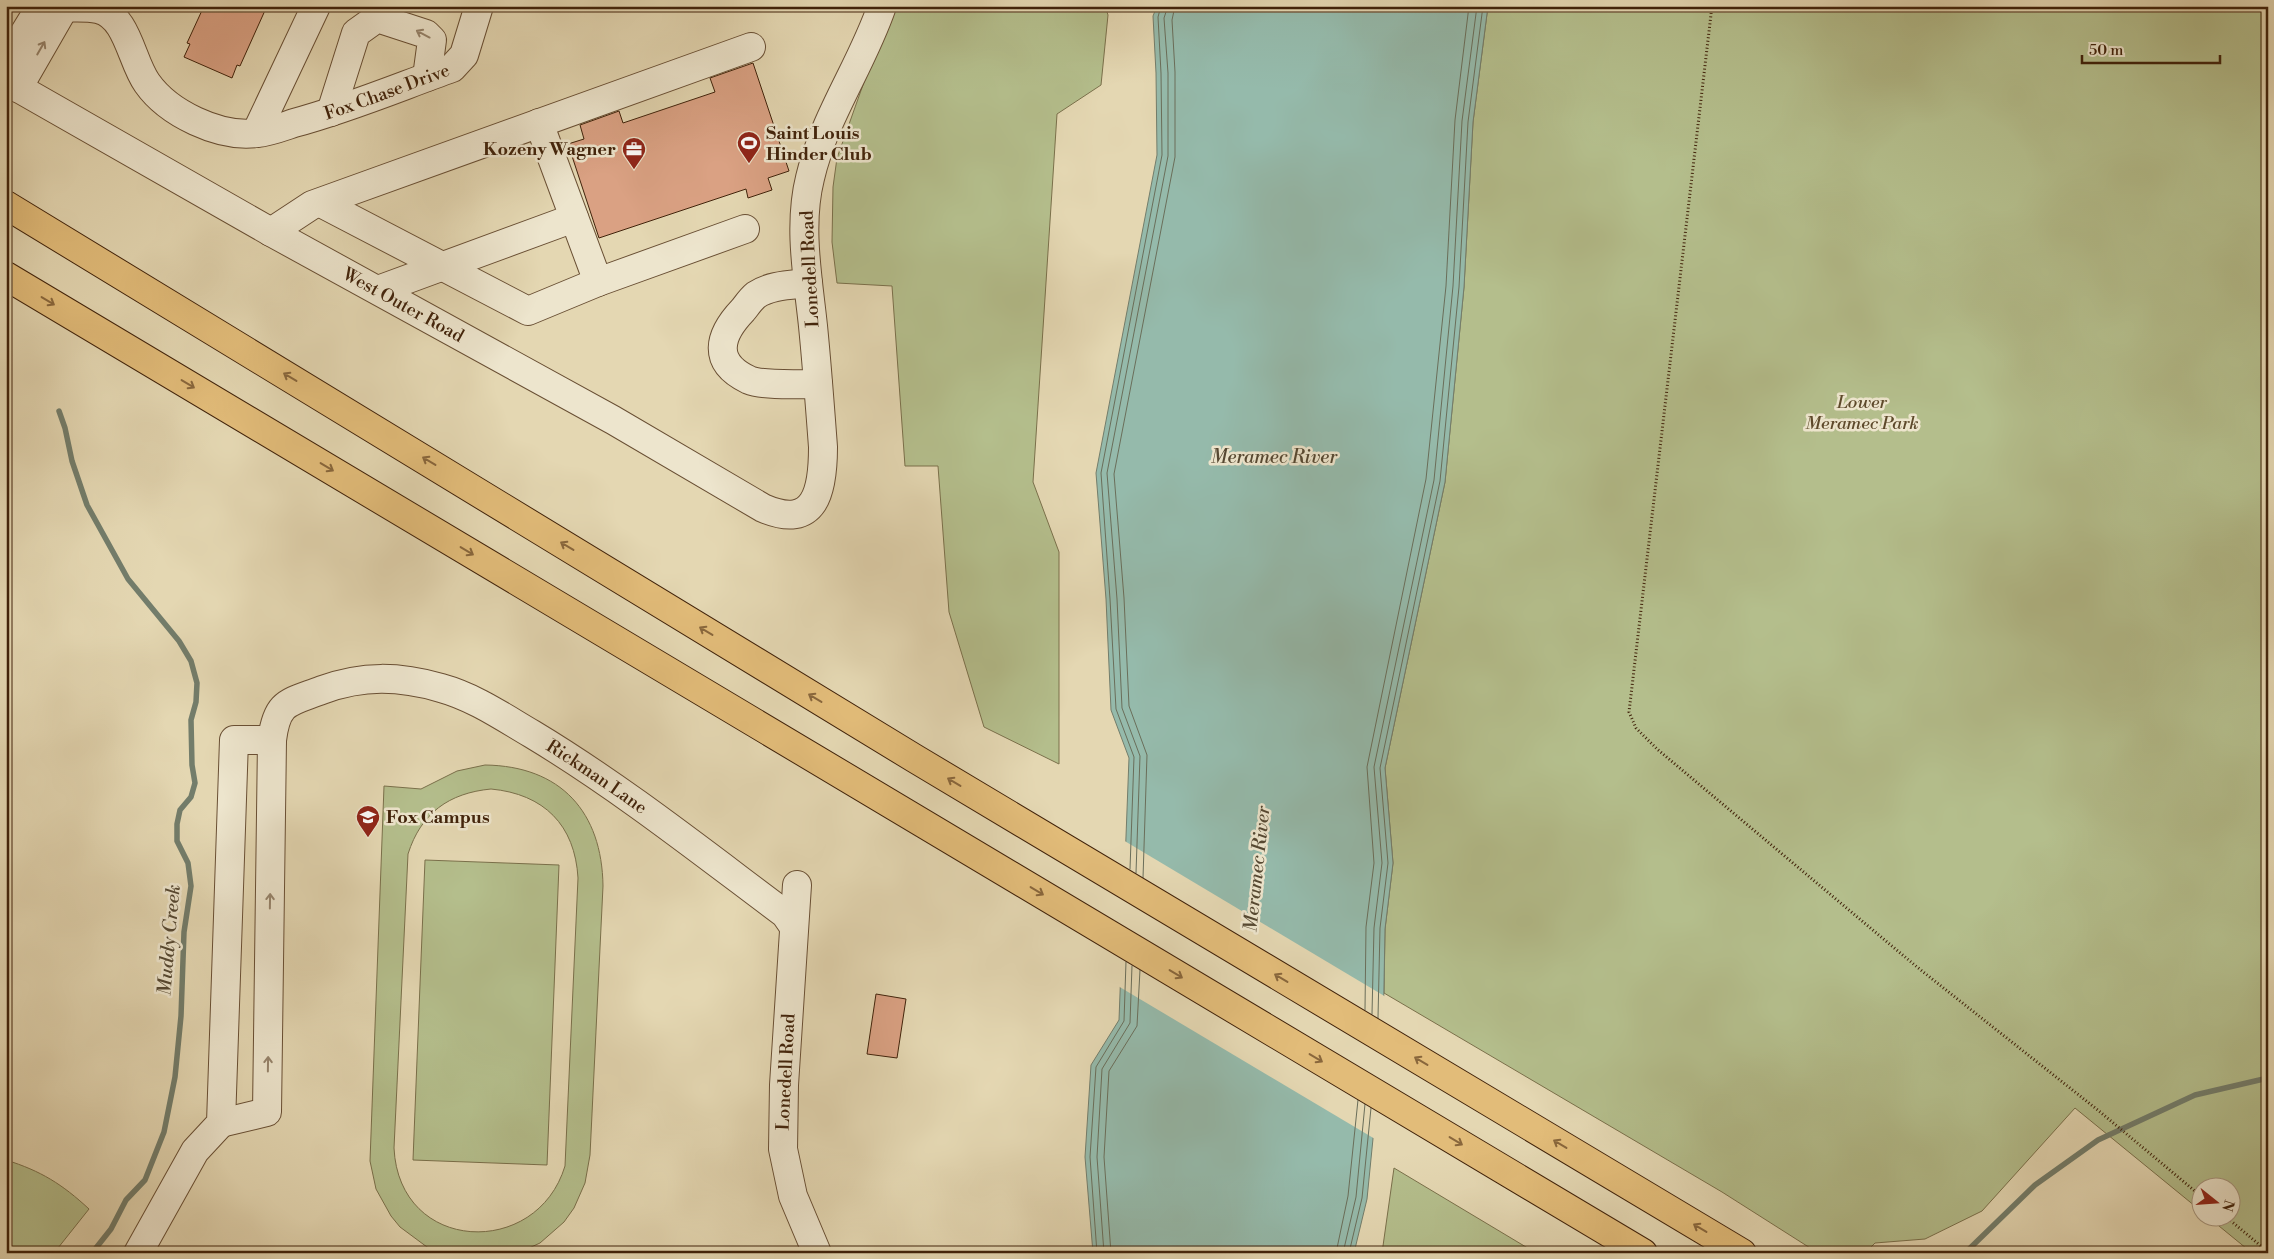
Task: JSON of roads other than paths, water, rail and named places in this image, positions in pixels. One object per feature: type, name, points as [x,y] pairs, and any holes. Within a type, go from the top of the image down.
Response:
[{"type":"highway","points":[[6,205],[996,807],[1742,1253]]},
{"type":"highway","points":[[6,276],[1643,1253]]},
{"type":"street","points":[[256,134],[316,6]]},
{"type":"street","name":"Fox Chase Drive","points":[[54,7],[100,9],[115,19],[143,78],[152,91],[173,108],[192,120],[227,131],[256,134],[331,112],[452,68],[464,55],[479,6]]},
{"type":"street","name":"Lonedell Road","points":[[805,511],[816,499],[823,473],[823,447],[808,283],[805,211],[811,174],[825,133],[882,6]]},
{"type":"street","points":[[6,62],[54,7]]},
{"type":"street","points":[[12,84],[54,7]]},
{"type":"street","points":[[331,112],[356,33],[377,18],[426,34],[432,40],[427,78]]},
{"type":"street","points":[[271,232],[312,205],[751,47]]},
{"type":"street","name":"West Outer Road","points":[[12,84],[271,232],[614,420],[763,508],[783,515],[805,511]]},
{"type":"street","points":[[539,123],[598,282]]},
{"type":"street","points":[[321,203],[528,311],[598,282],[745,229]]},
{"type":"street","points":[[378,290],[574,218]]},
{"type":"street","points":[[808,283],[781,286],[757,295],[736,317],[724,336],[722,355],[729,366],[750,381],[781,384],[818,384]]},
{"type":"street","name":"Rickman Lane","points":[[221,1123],[267,1112],[272,740],[275,719],[285,704],[329,688],[374,677],[397,678],[442,688],[487,708],[556,749],[642,808],[785,914],[794,927]]},
{"type":"street","points":[[138,1253],[195,1151],[221,1123],[234,740],[272,740]]},
{"type":"street","name":"Lonedell Road","points":[[797,885],[783,1107],[783,1150],[793,1196],[817,1253]]},
{"type":"water","name":"Meramec River","points":[[1157,6],[1488,6],[1473,122],[1464,287],[1445,482],[1385,768],[1393,863],[1385,929],[1383,1038],[1367,1199],[1354,1253],[1093,1253],[1085,1157],[1091,1065],[1119,1020],[1129,758],[1111,710],[1106,599],[1096,473],[1157,155],[1153,16]]},
{"type":"waterway","name":"Muddy Creek","points":[[59,411],[65,428],[72,461],[87,505],[128,579],[179,641],[191,661],[197,683],[196,702],[191,720],[192,765],[195,783],[191,797],[180,810],[177,824],[177,841],[188,863],[191,886],[184,932],[181,1016],[175,1077],[164,1132],[145,1180],[126,1200],[111,1229],[92,1253]]},
{"type":"waterway","points":[[1965,1253],[2035,1185],[2098,1140],[2195,1095],[2268,1078]]},
{"type":"place","name":"Saint Louis Hinder Club","points":[[749,164]]},
{"type":"place","name":"Kozeny Wagner","points":[[634,170]]},
{"type":"place","name":"Fox Campus","points":[[368,838]]},
{"type":"park label","name":"Lower Meramec Park","points":[[1862,412]]}]
